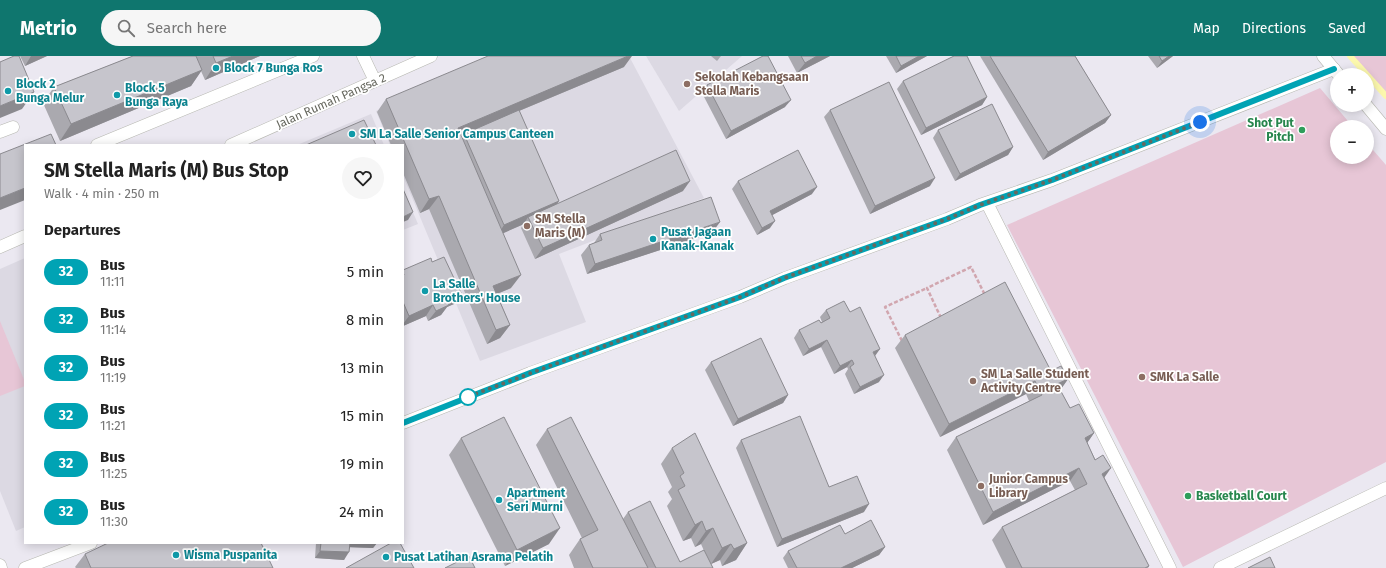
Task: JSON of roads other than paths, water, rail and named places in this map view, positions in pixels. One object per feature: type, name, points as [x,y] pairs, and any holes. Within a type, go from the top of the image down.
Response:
[{"type":"street","points":[[99,144],[313,56]]},
{"type":"street","points":[[363,56],[375,81]]},
{"type":"street","name":"Jalan Rumah Pangsa 2","points":[[233,144],[431,56]]},
{"type":"street","points":[[1323,56],[1334,68]]},
{"type":"street","points":[[404,423],[530,373],[726,302],[784,278],[1052,180],[1330,75]]},
{"type":"street","points":[[1372,112],[1386,129]]},
{"type":"street","points":[[0,132],[13,126]]},
{"type":"street","points":[[987,203],[1170,568]]},
{"type":"street","points":[[0,247],[24,236]]},
{"type":"street","points":[[1220,568],[1386,488]]},
{"type":"street","points":[[25,568],[88,544]]},
{"type":"waterway","points":[[1350,56],[1386,96]]},
{"type":"place","name":"Block 7 Bunga Ros","points":[[216,68]]},
{"type":"place","name":"Sekolah Kebangsaan Stella Maris","points":[[687,84]]},
{"type":"place","name":"Block 2 Bunga Melur","points":[[8,91]]},
{"type":"place","name":"Block 5 Bunga Raya","points":[[117,95]]},
{"type":"place","name":"Shot Put Pitch","points":[[1302,130]]},
{"type":"place","name":"SM La Salle Senior Campus Canteen","points":[[352,134]]},
{"type":"place","name":"SM Stella Maris (M)","points":[[527,226]]},
{"type":"place","name":"Pusat Jagaan Kanak-Kanak","points":[[653,239]]},
{"type":"place","name":"La Salle Brothers' House","points":[[425,291]]},
{"type":"place","name":"SMK La Salle","points":[[1142,377]]},
{"type":"place","name":"SM La Salle Student Activity Centre","points":[[973,381]]},
{"type":"place","name":"Junior Campus Library","points":[[981,486]]},
{"type":"place","name":"Basketball Court","points":[[1188,496]]},
{"type":"place","name":"Apartment Seri Murni","points":[[499,500]]},
{"type":"place","name":"Wisma Puspanita","points":[[176,555]]},
{"type":"place","name":"Pusat Latihan Asrama Pelatih","points":[[386,557]]}]
